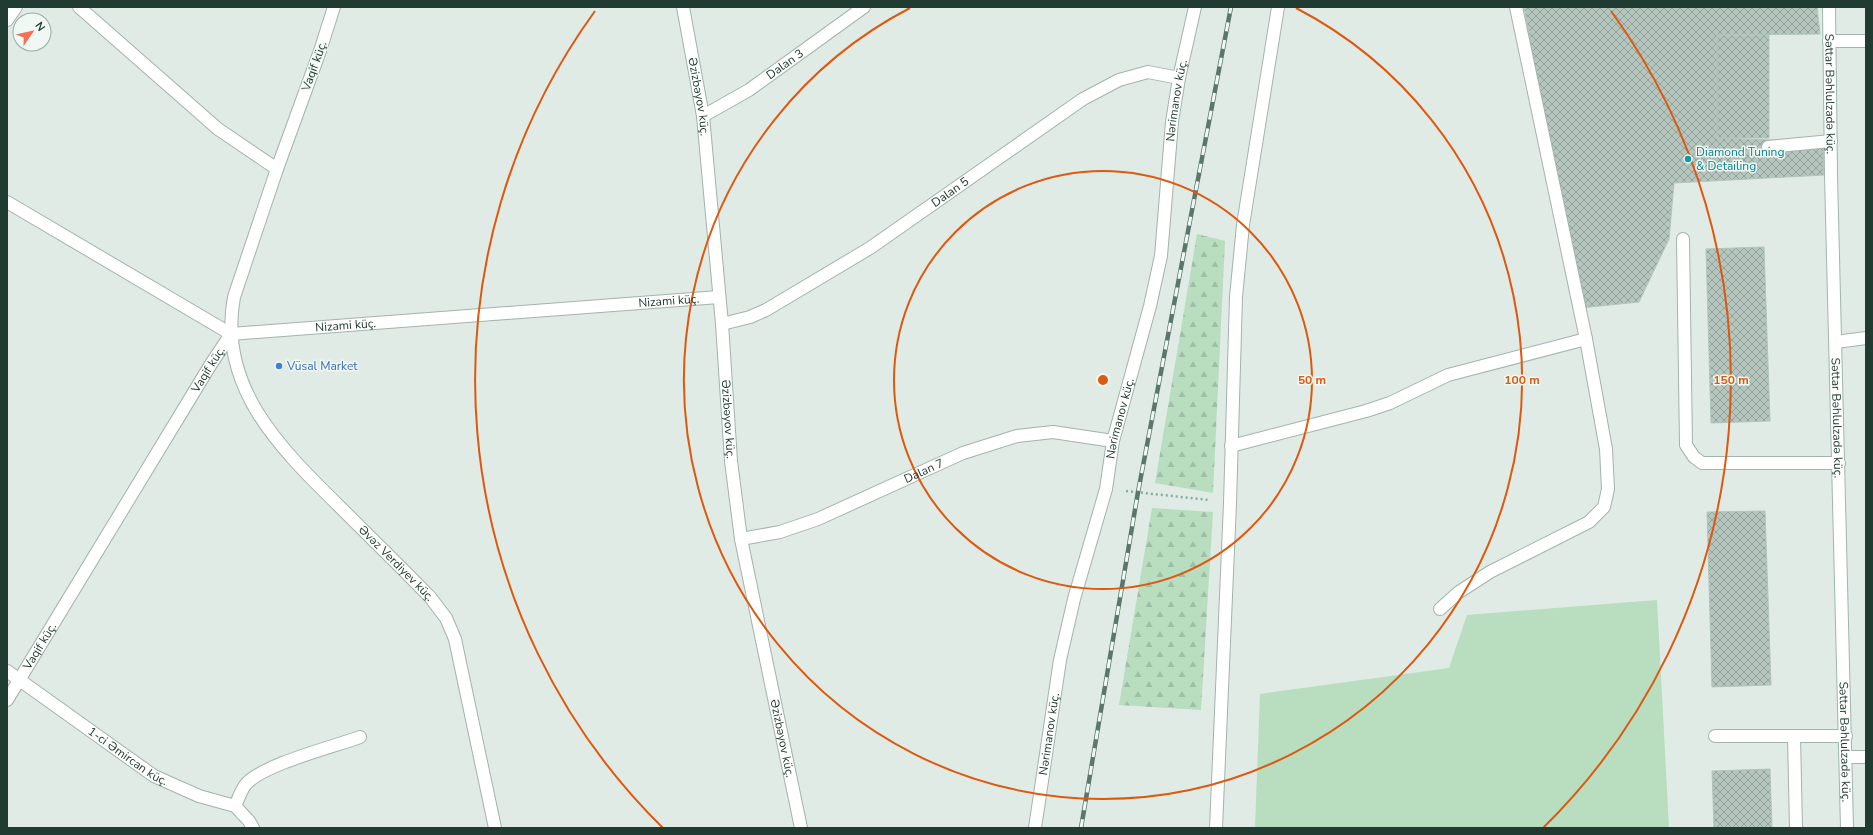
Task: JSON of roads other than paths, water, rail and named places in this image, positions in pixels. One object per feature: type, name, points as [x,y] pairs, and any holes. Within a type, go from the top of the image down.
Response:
[{"type":"street","points":[[7,20],[16,7]]},
{"type":"street","points":[[79,7],[218,130],[277,169]]},
{"type":"street","name":"Əzizbəyov küç.","points":[[683,7],[703,116],[722,324],[731,461],[741,539],[801,828]]},
{"type":"street","name":"Dalan 3","points":[[703,116],[749,90],[864,7]]},
{"type":"street","name":"Nərimanov küç.","points":[[1035,828],[1060,660],[1074,599],[1106,489],[1113,441],[1150,306],[1161,256],[1172,122],[1179,78],[1195,7]]},
{"type":"street","points":[[1216,828],[1230,503],[1236,297],[1242,232],[1278,7]]},
{"type":"street","points":[[1440,609],[1459,592],[1490,572],[1589,522],[1604,507],[1608,489],[1606,449],[1586,339],[1516,7]]},
{"type":"street","name":"Səttar Bəhlulzadə küç.","points":[[1829,7],[1831,141],[1847,757],[1847,828]]},
{"type":"street","name":"Vaqif küç.","points":[[7,700],[204,375],[231,334],[231,314],[234,297],[277,169],[320,51],[332,8]]},
{"type":"street","points":[[1829,41],[1866,41]]},
{"type":"street","name":"Dalan 5","points":[[722,324],[750,317],[766,310],[870,248],[1083,99],[1113,83],[1148,72],[1179,78]]},
{"type":"street","points":[[1768,147],[1831,141]]},
{"type":"street","points":[[7,202],[231,334]]},
{"type":"street","points":[[1683,239],[1686,445],[1694,457],[1702,463],[1839,463]]},
{"type":"street","name":"Nizami küç.","points":[[231,334],[719,297]]},
{"type":"street","name":"Əvəz Verdiyev küç.","points":[[231,334],[238,373],[258,414],[273,436],[297,464],[430,597],[446,618],[455,639],[495,828]]},
{"type":"street","points":[[1836,342],[1866,338]]},
{"type":"street","points":[[1231,446],[1390,403],[1448,375],[1586,339]]},
{"type":"street","name":"Dalan 7","points":[[741,539],[780,532],[818,519],[963,453],[1017,436],[1053,432],[1113,441]]},
{"type":"street","name":"1-ci Əmircan küç.","points":[[7,671],[154,776],[199,796],[235,806]]},
{"type":"street","points":[[1715,736],[1846,736]]},
{"type":"street","points":[[1794,736],[1796,828]]},
{"type":"street","points":[[253,828],[249,821],[235,806],[246,785],[259,774],[275,766],[360,737]]},
{"type":"street","points":[[1847,757],[1866,757]]},
{"type":"railway","points":[[1081,828],[1138,492],[1231,7]]},
{"type":"place","name":"Diamond Tuning & Detailing","points":[[1688,159]]},
{"type":"place","name":"Vüsal Market","points":[[279,366]]}]
